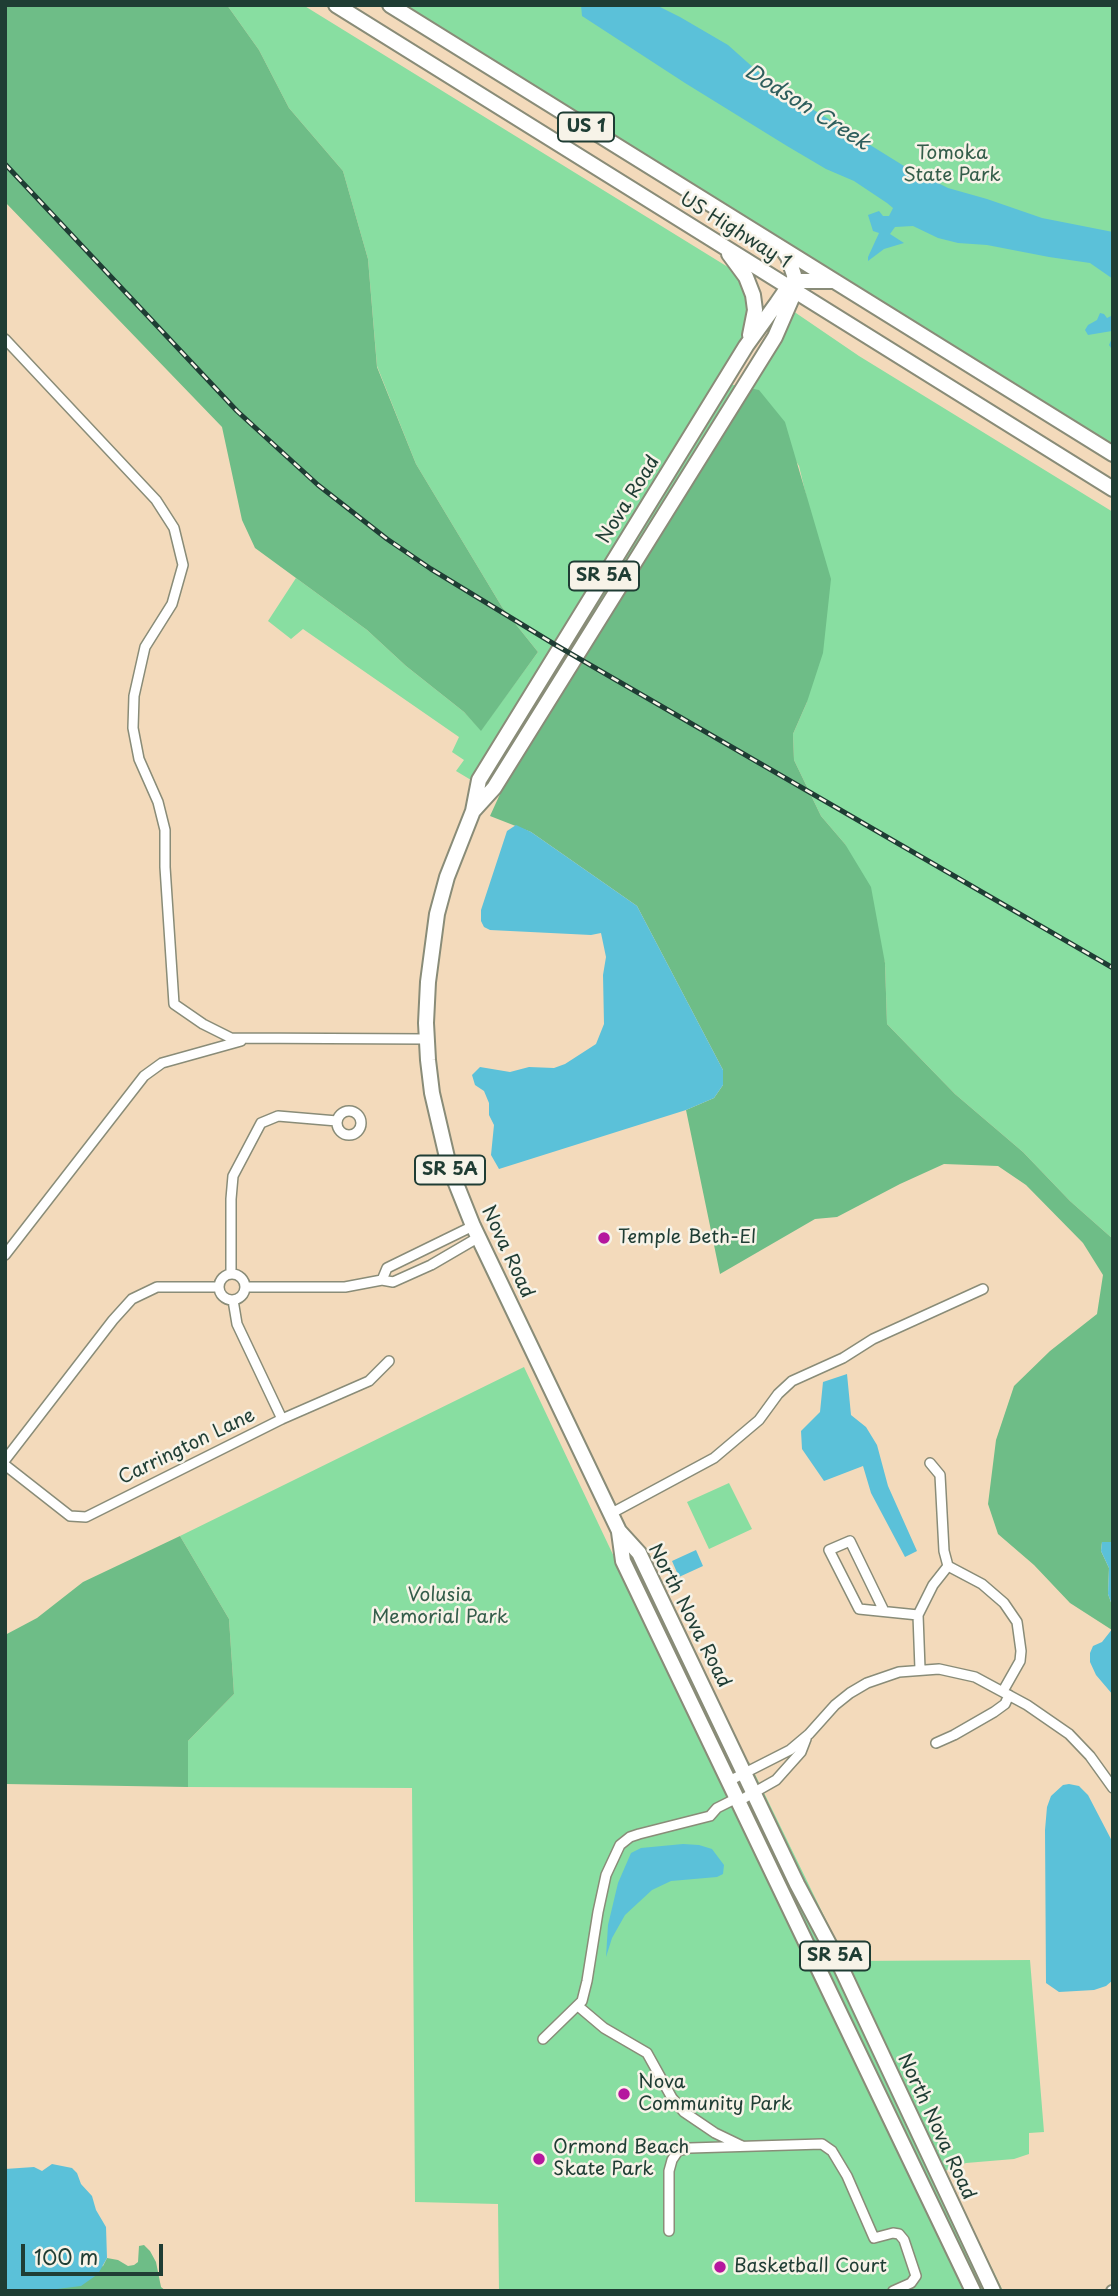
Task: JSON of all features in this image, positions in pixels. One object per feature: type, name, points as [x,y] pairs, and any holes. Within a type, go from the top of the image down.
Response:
[{"type":"main road","name":"US Highway 1","points":[[336,5],[724,247],[793,287],[1113,489]]},
{"type":"main road","name":"US Highway 1","points":[[390,5],[1113,454]]},
{"type":"main road","points":[[724,247],[746,277],[753,295],[755,310],[746,346]]},
{"type":"main road","points":[[782,249],[792,267],[793,287],[810,280],[834,281]]},
{"type":"main road","name":"Nova Road","points":[[619,1531],[476,1232],[449,1166],[432,1093],[427,1039],[428,982],[437,915],[456,853],[473,811],[479,780],[485,769],[746,346],[793,287]]},
{"type":"main road","name":"Nova Road","points":[[473,811],[494,788],[775,337],[793,287]]},
{"type":"main road","name":"North Nova Road","points":[[619,1531],[639,1553],[797,1884],[838,1961],[993,2291]]},
{"type":"main road","name":"North Nova Road","points":[[619,1531],[623,1560],[973,2291]]},
{"type":"main road","points":[[809,1948],[824,1959],[838,1961]]},
{"type":"street","points":[[5,339],[156,500],[174,528],[183,565],[172,604],[145,647],[134,696],[133,728],[139,759],[158,802],[165,830],[174,1004],[203,1024],[231,1038],[427,1039]]},
{"type":"street","points":[[5,1255],[144,1076],[162,1063],[249,1038]]},
{"type":"street","points":[[231,1274],[233,1177],[261,1123],[278,1116],[337,1121]]},
{"type":"street","points":[[382,1280],[387,1268],[424,1250],[476,1232]]},
{"type":"street","points":[[245,1287],[345,1287],[382,1280],[393,1282],[430,1265],[476,1232]]},
{"type":"street","points":[[424,1250],[430,1265]]},
{"type":"street","points":[[231,1274],[241,1277],[245,1287],[243,1294],[233,1300],[225,1298],[218,1287],[223,1276],[231,1274]]},
{"type":"street","points":[[5,1460],[132,1299],[158,1287],[218,1287]]},
{"type":"street","points":[[610,1514],[714,1458],[759,1420],[778,1394],[792,1381],[843,1357],[873,1339],[983,1289]]},
{"type":"street","points":[[233,1300],[237,1324],[282,1419]]},
{"type":"street","name":"Carrington Lane","points":[[5,1465],[71,1516],[86,1517],[282,1419],[369,1381],[389,1361]]},
{"type":"street","points":[[930,1463],[940,1475],[944,1551],[948,1566],[982,1584],[1004,1603],[1017,1622],[1021,1651],[1020,1661],[1006,1693],[1005,1704],[936,1743]]},
{"type":"street","points":[[884,1611],[850,1541],[829,1550],[859,1609],[918,1615]]},
{"type":"street","points":[[920,1669],[918,1615],[933,1586],[948,1566]]},
{"type":"street","points":[[729,1781],[790,1750],[850,1693],[881,1677],[920,1669],[939,1669],[975,1676],[1069,1734],[1090,1756],[1113,1788]]},
{"type":"street","points":[[542,2039],[578,2006],[585,1993],[593,1938],[607,1875],[620,1845],[634,1836],[710,1816],[717,1808],[755,1793],[776,1780],[801,1752],[809,1734]]},
{"type":"street","points":[[578,2006],[604,2028],[647,2053],[672,2098],[684,2112],[715,2133],[744,2147]]},
{"type":"street","points":[[669,2231],[669,2171],[674,2154],[684,2148],[818,2144],[829,2147],[850,2182],[874,2238],[893,2233],[899,2234],[904,2240],[916,2276],[911,2283],[893,2291]]},
{"type":"green space","points":[[5,5],[227,5],[259,50],[289,108],[343,171],[368,259],[377,367],[416,464],[502,607],[538,652],[481,731],[464,712],[406,666],[367,630],[255,548],[242,520],[222,427],[5,202]]},
{"type":"green space","points":[[227,5],[303,5],[736,272],[742,280],[750,310],[742,344],[471,780],[456,771],[464,760],[452,752],[459,737],[303,629],[291,639],[268,621],[296,578],[367,630],[406,666],[464,712],[481,730],[538,652],[502,607],[416,464],[377,366],[368,259],[343,171],[289,108],[259,50]]},
{"type":"green space","name":"Tomoka State Park","points":[[390,5],[1113,5],[1113,453]]},
{"type":"green space","points":[[793,311],[859,356],[1113,512],[1113,1239],[1070,1201],[1023,1152],[955,1094],[887,1024],[885,963],[845,844],[821,816],[794,760],[793,734],[807,702],[811,516],[799,466],[749,388]]},
{"type":"green space","points":[[729,384],[738,386],[486,789],[482,786]]},
{"type":"green space","points":[[749,388],[759,390],[785,422],[831,579],[823,653],[793,734],[794,760],[821,816],[845,844],[871,887],[885,963],[887,1024],[955,1094],[1023,1152],[1070,1201],[1113,1239],[1113,1542],[1102,1542],[1101,1551],[1109,1568],[1108,1594],[1113,1608],[1112,1630],[1070,1603],[1034,1565],[998,1534],[988,1504],[996,1440],[1014,1386],[1050,1351],[1097,1314],[1103,1275],[1083,1243],[1026,1185],[998,1166],[944,1164],[837,1217],[815,1219],[720,1274],[686,1110],[714,1098],[723,1085],[723,1070],[637,906],[531,832],[490,816],[516,759]]},
{"type":"green space","name":"Nova Community Park","points":[[524,1367],[718,1776],[749,1762],[846,1961],[1030,1960],[1044,2132],[1029,2133],[1029,2154],[1014,2159],[966,2163],[945,2171],[1003,2291],[499,2291],[498,2204],[415,2202],[412,1788],[188,1787],[188,1741],[234,1694],[229,1619],[180,1536]]},
{"type":"green space","points":[[729,1483],[752,1529],[709,1549],[687,1502]]},
{"type":"green space","points":[[180,1536],[229,1619],[234,1694],[188,1741],[188,1787],[5,1784],[5,1635],[37,1618],[83,1582]]},
{"type":"green space","points":[[144,2245],[156,2262],[161,2287],[166,2291],[5,2291],[29,2289],[103,2266],[107,2258],[128,2266],[134,2265],[138,2262],[139,2246]]},
{"type":"water","name":"Dodson Creek","points":[[581,5],[656,5],[728,45],[756,70],[796,99],[904,166],[948,188],[1042,218],[1113,232],[1113,279],[1090,263],[987,245],[958,243],[938,238],[913,226],[895,227],[890,234],[904,243],[884,249],[868,261],[879,233],[873,231],[868,215],[879,211],[883,216],[889,216],[893,208],[854,181],[826,169],[787,146],[582,16]]},
{"type":"water","points":[[1100,313],[1107,318],[1113,315],[1113,351],[1109,345],[1112,331],[1088,335],[1085,330],[1097,320]]},
{"type":"water","points":[[516,825],[531,832],[637,906],[723,1070],[723,1085],[714,1098],[686,1110],[499,1169],[491,1155],[494,1125],[489,1115],[489,1103],[484,1091],[475,1085],[472,1075],[480,1067],[510,1072],[529,1067],[554,1068],[565,1064],[596,1044],[604,1024],[603,975],[606,957],[601,933],[591,935],[490,930],[484,927],[481,921],[481,910],[507,831]]},
{"type":"water","points":[[847,1374],[851,1415],[866,1427],[877,1445],[888,1486],[917,1551],[905,1557],[871,1493],[863,1466],[824,1481],[802,1449],[801,1431],[820,1412],[823,1382]]},
{"type":"water","points":[[1102,1542],[1113,1542],[1113,1608],[1108,1594],[1109,1568],[1101,1551]]},
{"type":"water","points":[[696,1550],[703,1566],[679,1577],[672,1561]]},
{"type":"water","points":[[1113,1628],[1113,1695],[1096,1675],[1090,1662],[1090,1653],[1093,1646],[1102,1642]]},
{"type":"water","points":[[1063,1785],[1079,1786],[1088,1795],[1113,1843],[1113,1980],[1094,1990],[1059,1992],[1046,1983],[1045,1830],[1051,1796]]},
{"type":"water","points":[[683,1844],[712,1849],[724,1865],[723,1874],[717,1877],[671,1881],[652,1890],[625,1915],[612,1938],[606,1957],[608,1925],[618,1883],[631,1853],[641,1848]]},
{"type":"water","points":[[52,2164],[72,2168],[92,2196],[96,2210],[106,2227],[107,2258],[98,2274],[81,2286],[5,2289],[5,2169],[34,2167],[42,2171]]},
{"type":"railway","points":[[5,164],[237,411],[318,485],[387,539],[554,644],[1113,968]]},
{"type":"place","name":"Temple Beth-El","points":[[604,1238]]},
{"type":"place","name":"Nova Community Park","points":[[624,2094]]},
{"type":"place","name":"Ormond Beach Skate Park","points":[[539,2159]]},
{"type":"place","name":"Basketball Court","points":[[720,2267]]},
{"type":"park label","name":"Volusia Memorial Park","points":[[440,1607]]}]
